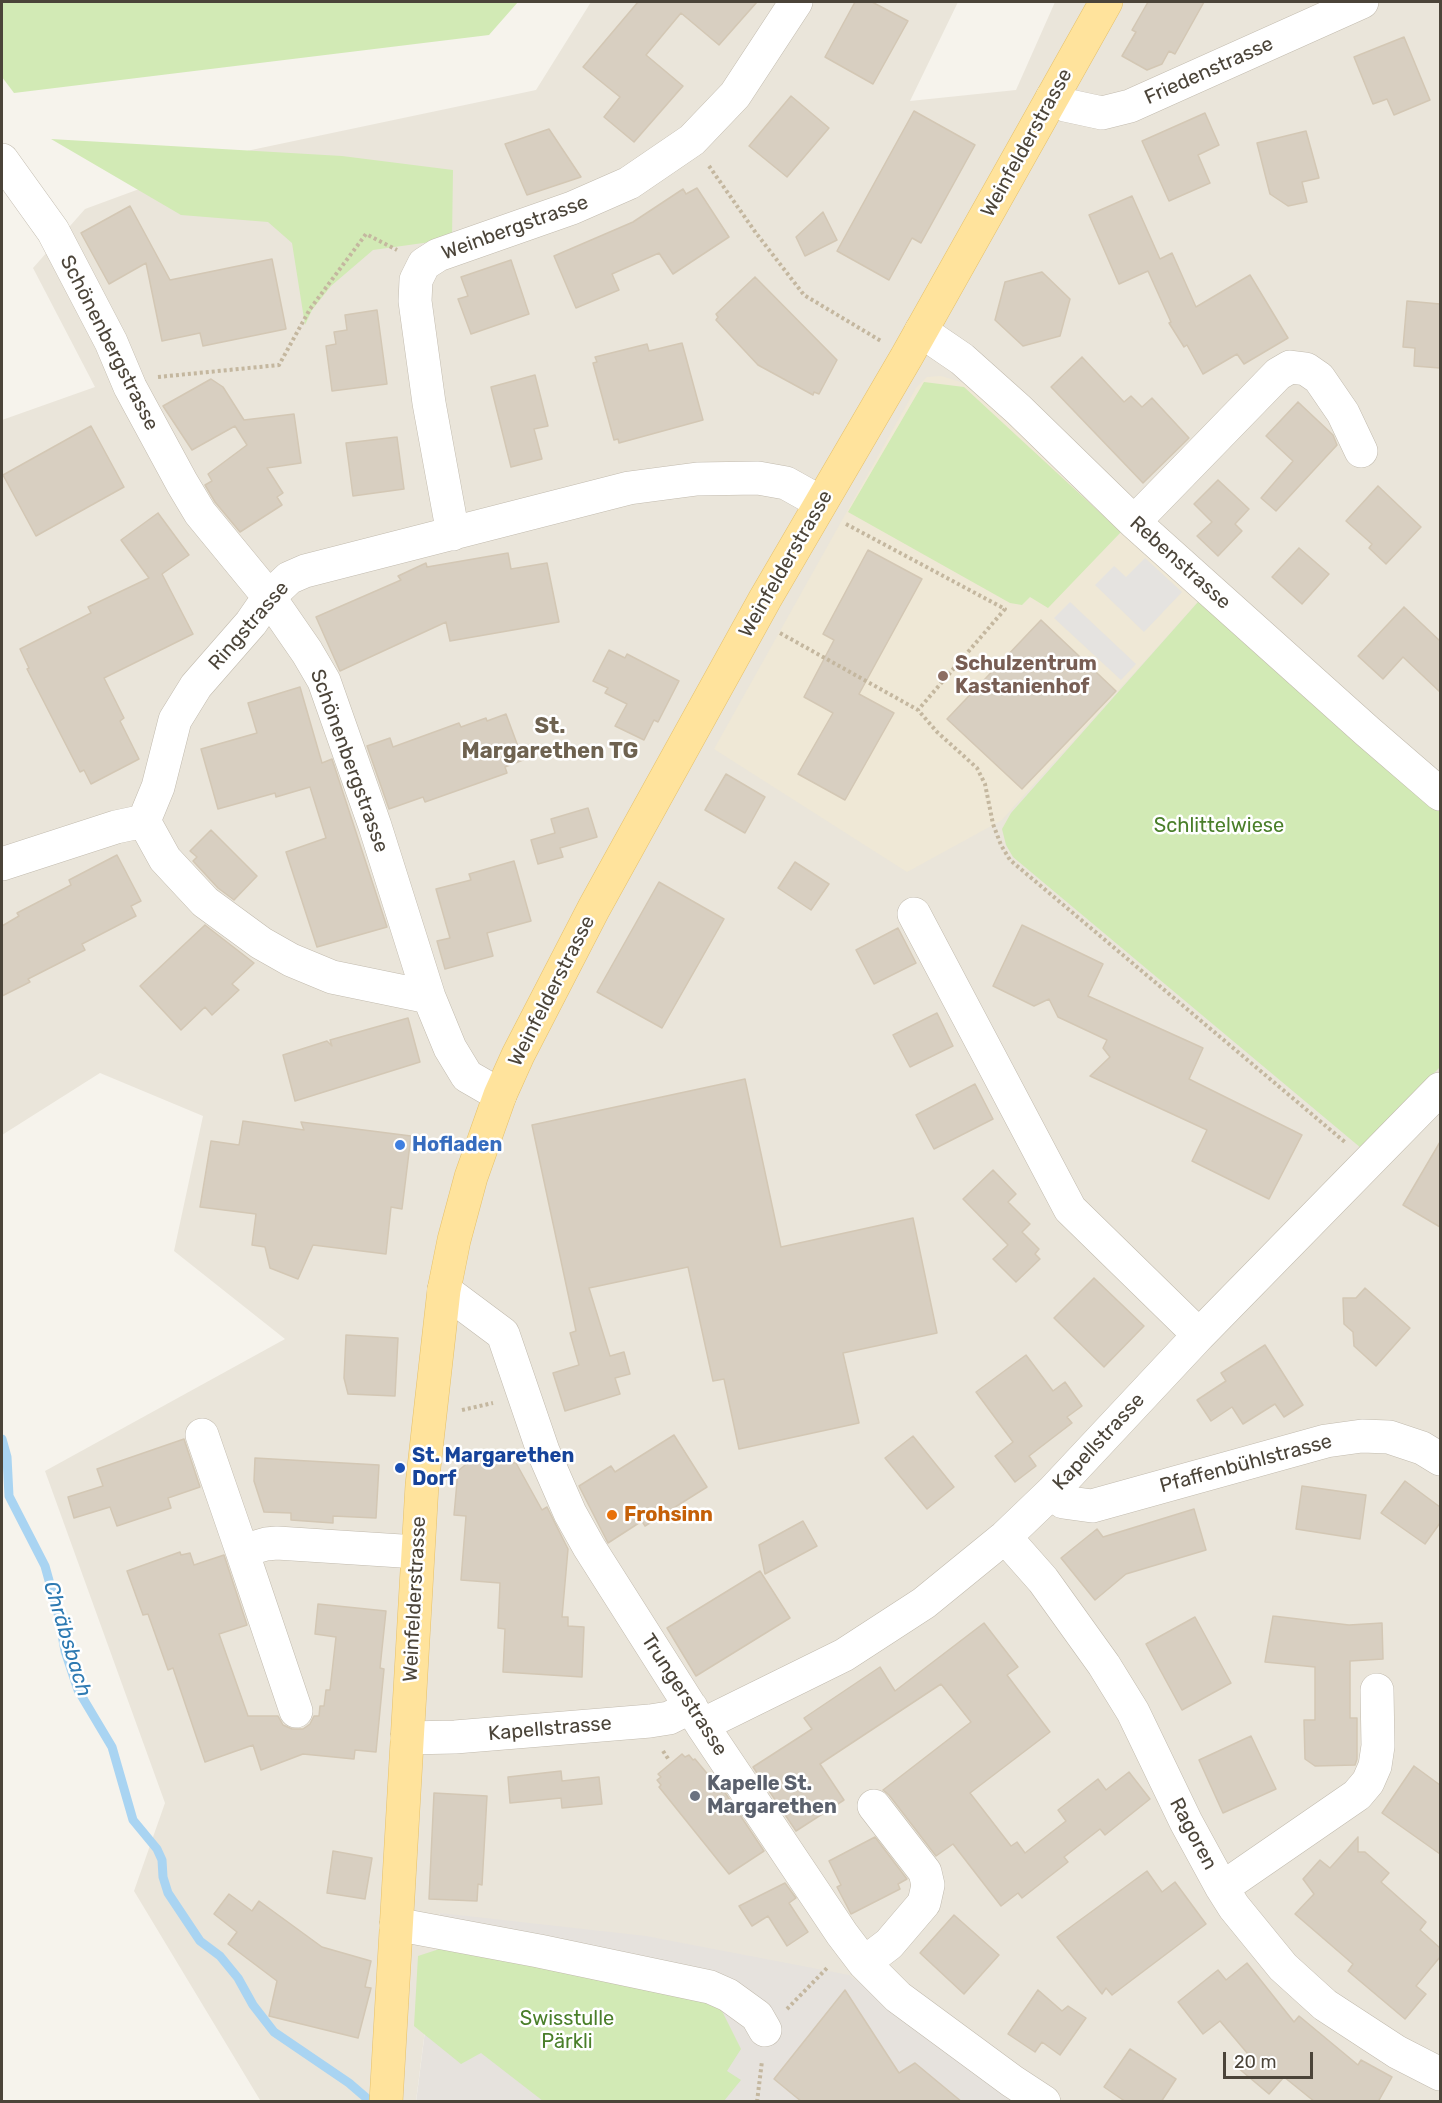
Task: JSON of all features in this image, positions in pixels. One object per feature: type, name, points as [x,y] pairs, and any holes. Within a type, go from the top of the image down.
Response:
[{"type":"main road","name":"Weinfelderstrasse","points":[[386,2097],[423,1474],[444,1290],[465,1196],[500,1095],[594,908],[819,505],[914,344],[1106,2]]},
{"type":"street","name":"Weinbergstrasse","points":[[453,534],[429,403],[416,301],[416,280],[424,264],[438,255],[572,208],[629,183],[692,140],[735,95],[796,2]]},
{"type":"street","name":"Friedenstrasse","points":[[1052,98],[1082,110],[1102,113],[1130,106],[1362,2]]},
{"type":"street","name":"Schönenbergstrasse","points":[[2,159],[53,231],[111,342],[130,387],[200,513],[269,597],[324,681],[375,826],[429,997],[450,1048],[467,1076],[500,1095]]},
{"type":"street","name":"Rebenstrasse","points":[[914,344],[962,360],[1019,410],[1134,522],[1440,794]]},
{"type":"street","points":[[1134,522],[1278,374],[1290,367],[1306,369],[1319,378],[1343,413],[1361,451]]},
{"type":"street","name":"Ringstrasse","points":[[144,820],[158,788],[175,720],[196,686],[251,623],[269,597],[289,578],[305,571],[629,488],[697,479],[758,478],[786,483],[819,505]]},
{"type":"street","points":[[2,864],[144,820],[165,859],[205,902],[261,944],[291,960],[332,977],[429,997]]},
{"type":"street","points":[[914,914],[1070,1209],[1199,1335]]},
{"type":"street","name":"Kapellstrasse","points":[[407,1738],[455,1737],[696,1716],[844,1655],[924,1603],[1005,1537],[1052,1492],[1199,1335],[1440,1089]]},
{"type":"street","name":"Trungerstrasse","points":[[444,1290],[502,1334],[543,1451],[570,1513],[696,1716],[864,1964],[898,1997],[931,2023],[1044,2102]]},
{"type":"street","points":[[202,1435],[296,1711]]},
{"type":"street","name":"Pfaffenbühlstrasse","points":[[1052,1492],[1063,1502],[1092,1506],[1326,1441],[1362,1436],[1389,1437],[1422,1448],[1440,1458]]},
{"type":"street","name":"Ragoren","points":[[1005,1537],[1043,1580],[1115,1684],[1133,1712],[1186,1822],[1222,1888],[1234,1907],[1283,1968],[1325,2005],[1397,2052],[1440,2074]]},
{"type":"street","points":[[242,1551],[277,1543],[417,1552]]},
{"type":"street","points":[[1222,1888],[1358,1795],[1376,1766],[1377,1690]]},
{"type":"street","points":[[864,1964],[889,1944],[924,1903],[928,1885],[925,1872],[874,1806]]},
{"type":"street","points":[[396,1926],[528,1949],[710,1987],[728,1995],[757,2016],[765,2030]]},
{"type":"path","points":[[692,140],[756,233],[804,295],[914,344]]},
{"type":"path","points":[[130,387],[148,378],[279,365],[310,309],[366,234],[424,264]]},
{"type":"path","points":[[819,505],[1005,609],[918,710]]},
{"type":"path","points":[[775,630],[918,710],[937,732],[977,768],[985,784],[997,834],[1010,860],[1369,1163]]},
{"type":"path","points":[[453,1412],[525,1396]]},
{"type":"shaded area","points":[[591,2],[958,2],[910,101],[1016,90],[1055,2],[1440,2],[1440,2101],[1024,2101],[440,1913],[416,2101],[258,2101],[260,2100],[134,1891],[165,1803],[45,1471],[285,1339],[174,1251],[203,1116],[100,1073],[2,1135],[2,420],[95,387],[33,268],[85,209],[237,153],[536,90]]},
{"type":"shaded area","name":"Schulzentrum Kastanienhof","points":[[941,376],[967,384],[1198,602],[1002,820],[907,872],[714,749],[916,388],[927,377]]},
{"type":"shaded area","points":[[1145,558],[1182,592],[1144,632],[1095,585],[1114,566],[1126,577]]},
{"type":"shaded area","points":[[1070,602],[1136,664],[1121,680],[1054,618]]},
{"type":"shaded area","points":[[440,1913],[646,1936],[849,1975],[1024,2101],[416,2102]]},
{"type":"green space","points":[[2,2],[518,2],[489,35],[14,93],[2,77]]},
{"type":"green space","points":[[51,139],[342,156],[453,170],[452,239],[373,250],[331,286],[312,310],[305,325],[292,243],[268,222],[181,215]]},
{"type":"green space","points":[[924,382],[964,387],[1121,532],[1048,608],[1030,597],[1022,605],[1010,603],[848,512]]},
{"type":"green space","name":"Schlittelwiese","points":[[1198,602],[1440,811],[1440,1067],[1361,1148],[1013,857],[1006,845],[1002,829],[1011,813]]},
{"type":"green space","name":"Swisstulle Pärkli","points":[[473,1938],[710,1987],[741,2049],[727,2071],[741,2080],[724,2101],[543,2101],[481,2053],[461,2064],[414,2026],[418,1956]]},
{"type":"building","points":[[638,2],[757,2],[719,45],[681,13],[646,55],[683,86],[634,142],[604,117],[620,97],[583,67]]},
{"type":"building","points":[[855,2],[872,2],[908,21],[873,84],[825,57]]},
{"type":"building","points":[[1148,2],[1204,2],[1175,54],[1169,51],[1162,64],[1147,70],[1122,56],[1136,32],[1132,30]]},
{"type":"building","points":[[1404,37],[1430,100],[1394,115],[1387,99],[1373,104],[1354,57]]},
{"type":"building","points":[[791,96],[829,128],[787,177],[749,146]]},
{"type":"building","points":[[914,111],[975,145],[921,243],[912,238],[889,280],[837,251]]},
{"type":"building","points":[[1205,113],[1219,145],[1198,155],[1210,183],[1169,201],[1142,141]]},
{"type":"building","points":[[549,129],[581,177],[527,195],[505,144]]},
{"type":"building","points":[[1306,131],[1319,178],[1302,182],[1307,202],[1288,206],[1270,194],[1257,143]]},
{"type":"building","points":[[697,188],[729,237],[673,274],[659,253],[612,274],[619,290],[576,308],[554,256],[633,222],[683,189],[686,194]]},
{"type":"building","points":[[1132,196],[1160,259],[1172,253],[1196,307],[1250,275],[1288,338],[1244,364],[1237,354],[1203,374],[1187,345],[1184,347],[1169,323],[1171,322],[1148,271],[1119,284],[1089,215]]},
{"type":"building","points":[[130,206],[170,280],[272,259],[286,329],[203,346],[200,333],[162,341],[146,263],[109,284],[81,233]]},
{"type":"building","points":[[823,212],[837,240],[805,256],[796,237]]},
{"type":"building","points":[[511,260],[529,314],[471,334],[458,299],[468,296],[461,277]]},
{"type":"building","points":[[1042,272],[1070,299],[1060,336],[1023,346],[995,320],[1005,282]]},
{"type":"building","points":[[755,277],[837,360],[819,394],[814,392],[813,395],[758,365],[716,320],[718,317],[716,314]]},
{"type":"building","points":[[1407,301],[1440,304],[1440,368],[1414,366],[1415,348],[1403,347]]},
{"type":"building","points":[[377,310],[387,384],[332,391],[326,346],[336,344],[334,332],[347,330],[345,315]]},
{"type":"building","points":[[682,343],[703,420],[619,443],[618,439],[614,440],[593,363],[597,362],[595,357],[647,344],[649,351]]},
{"type":"building","points":[[1082,357],[1124,402],[1131,396],[1142,407],[1152,398],[1189,438],[1143,483],[1051,387]]},
{"type":"building","points":[[535,375],[548,426],[534,429],[542,459],[511,467],[491,387]]},
{"type":"building","points":[[211,379],[223,387],[244,420],[294,414],[301,463],[267,468],[283,493],[277,497],[282,505],[240,532],[215,502],[205,485],[212,481],[208,474],[247,445],[235,426],[192,450],[163,406]]},
{"type":"building","points":[[1298,402],[1333,435],[1337,445],[1276,511],[1261,498],[1293,461],[1266,436]]},
{"type":"building","points":[[91,426],[124,487],[36,536],[3,475]]},
{"type":"building","points":[[397,437],[404,489],[353,496],[346,443]]},
{"type":"building","points":[[1218,480],[1249,509],[1235,524],[1242,531],[1218,556],[1197,536],[1212,522],[1194,504]]},
{"type":"building","points":[[1378,486],[1421,527],[1386,564],[1369,548],[1372,544],[1346,521]]},
{"type":"building","points":[[158,513],[189,555],[162,574],[193,634],[104,678],[124,718],[120,721],[139,759],[91,784],[84,770],[80,772],[27,669],[29,668],[20,649],[91,613],[88,607],[149,578],[121,540]]},
{"type":"building","points":[[1299,548],[1329,574],[1302,604],[1272,577]]},
{"type":"building","points":[[868,550],[922,579],[859,694],[894,713],[845,800],[798,774],[833,713],[804,697],[834,640],[823,634]]},
{"type":"building","points":[[508,553],[511,569],[547,563],[559,622],[450,641],[446,622],[340,671],[316,617],[401,580],[398,576],[426,563],[427,567]]},
{"type":"building","points":[[1404,607],[1440,641],[1440,692],[1403,657],[1383,679],[1358,656]]},
{"type":"building","points":[[1041,620],[1116,691],[1022,789],[947,719]]},
{"type":"building","points":[[609,650],[625,658],[627,654],[679,681],[658,722],[654,720],[644,740],[615,726],[627,704],[605,693],[608,688],[593,681]]},
{"type":"building","points":[[300,687],[322,763],[332,759],[387,927],[317,947],[286,852],[326,838],[310,787],[276,797],[275,793],[218,809],[201,749],[257,733],[248,703]]},
{"type":"building","points":[[506,714],[523,760],[505,767],[507,773],[425,802],[423,797],[389,809],[367,746],[390,738],[393,747],[459,723],[461,727]]},
{"type":"building","points":[[726,774],[765,797],[745,833],[705,810]]},
{"type":"building","points":[[588,808],[597,837],[560,848],[563,857],[538,864],[531,840],[555,833],[551,819]]},
{"type":"building","points":[[211,830],[257,876],[234,900],[218,888],[193,861],[197,857],[190,851]]},
{"type":"building","points":[[117,855],[141,901],[131,906],[136,916],[82,944],[85,950],[28,979],[30,982],[2,996],[2,926],[19,916],[17,913],[71,885],[69,880]]},
{"type":"building","points":[[514,861],[531,921],[487,933],[493,956],[445,969],[437,941],[450,938],[436,889],[471,880],[469,874]]},
{"type":"building","points":[[795,862],[829,884],[811,910],[778,888]]},
{"type":"building","points":[[659,882],[724,919],[662,1028],[597,992]]},
{"type":"building","points":[[205,925],[254,963],[232,984],[239,990],[212,1015],[205,1007],[181,1030],[140,986]]},
{"type":"building","points":[[1022,925],[1103,964],[1088,996],[1203,1048],[1189,1079],[1302,1135],[1269,1199],[1192,1161],[1207,1130],[1090,1076],[1110,1057],[1103,1048],[1107,1040],[1058,1017],[1049,999],[1034,1006],[993,986]]},
{"type":"building","points":[[898,928],[916,963],[874,984],[856,950]]},
{"type":"building","points":[[937,1013],[953,1046],[910,1067],[893,1035]]},
{"type":"building","points":[[408,1018],[420,1062],[295,1101],[283,1055],[327,1041],[332,1046],[330,1040]]},
{"type":"building","points":[[745,1079],[781,1247],[913,1218],[937,1333],[843,1353],[859,1423],[739,1449],[724,1379],[713,1381],[688,1267],[589,1288],[610,1356],[624,1352],[630,1374],[615,1378],[620,1394],[565,1411],[553,1373],[579,1365],[570,1333],[576,1331],[532,1125]]},
{"type":"building","points":[[975,1084],[993,1119],[934,1149],[916,1115]]},
{"type":"building","points":[[243,1121],[304,1130],[301,1122],[411,1136],[402,1209],[391,1207],[386,1254],[313,1245],[298,1279],[270,1268],[265,1247],[252,1245],[256,1214],[200,1207],[211,1141],[239,1145]]},
{"type":"building","points":[[1440,1142],[1440,1227],[1403,1205]]},
{"type":"building","points":[[993,1170],[1016,1194],[1008,1202],[1030,1224],[1022,1232],[1039,1249],[1035,1254],[1040,1259],[1016,1282],[993,1259],[1008,1245],[963,1199]]},
{"type":"building","points":[[1094,1278],[1144,1326],[1104,1367],[1054,1318]]},
{"type":"building","points":[[1365,1288],[1410,1328],[1376,1366],[1354,1346],[1353,1332],[1344,1324],[1343,1298],[1356,1298]]},
{"type":"building","points":[[346,1335],[398,1338],[395,1396],[348,1394],[344,1378]]},
{"type":"building","points":[[1265,1345],[1303,1405],[1284,1417],[1275,1404],[1243,1424],[1232,1407],[1211,1421],[1197,1400],[1226,1381],[1221,1373]]},
{"type":"building","points":[[1026,1355],[1053,1391],[1065,1382],[1082,1406],[1067,1417],[1072,1423],[1029,1456],[1036,1466],[1015,1482],[995,1456],[1013,1442],[976,1392]]},
{"type":"building","points":[[674,1435],[707,1487],[645,1526],[642,1521],[608,1543],[579,1486],[611,1466],[615,1472]]},
{"type":"building","points":[[913,1436],[954,1487],[927,1509],[885,1458]]},
{"type":"building","points":[[184,1439],[200,1487],[168,1498],[171,1508],[117,1526],[110,1507],[74,1518],[68,1497],[103,1486],[97,1469]]},
{"type":"building","points":[[255,1458],[379,1465],[376,1518],[333,1516],[333,1523],[291,1520],[291,1513],[264,1512],[254,1481]]},
{"type":"building","points":[[471,1460],[516,1463],[542,1510],[547,1507],[568,1549],[562,1617],[568,1617],[568,1626],[584,1627],[582,1677],[503,1672],[505,1629],[498,1628],[500,1583],[461,1580],[466,1516],[454,1515],[458,1471]]},
{"type":"building","points":[[1405,1481],[1440,1507],[1440,1523],[1425,1544],[1381,1513]]},
{"type":"building","points":[[1302,1486],[1366,1495],[1360,1539],[1296,1529]]},
{"type":"building","points":[[1194,1509],[1206,1550],[1126,1574],[1095,1600],[1061,1558],[1097,1529],[1103,1537]]},
{"type":"building","points":[[803,1521],[817,1546],[765,1574],[759,1545]]},
{"type":"building","points":[[180,1552],[181,1555],[190,1553],[194,1565],[224,1555],[247,1625],[219,1634],[248,1716],[278,1716],[283,1725],[292,1729],[303,1729],[310,1724],[314,1716],[319,1716],[320,1706],[324,1706],[326,1690],[330,1690],[336,1637],[315,1634],[318,1604],[386,1611],[380,1668],[384,1669],[376,1752],[355,1750],[354,1759],[303,1754],[261,1770],[253,1745],[205,1762],[173,1668],[168,1670],[148,1614],[143,1615],[127,1571]]},
{"type":"building","points":[[760,1571],[790,1618],[696,1676],[667,1628]]},
{"type":"building","points":[[1273,1616],[1349,1625],[1382,1623],[1383,1659],[1350,1661],[1350,1718],[1357,1718],[1355,1765],[1315,1766],[1305,1759],[1304,1720],[1315,1720],[1315,1667],[1265,1662]]},
{"type":"building","points":[[1195,1617],[1231,1683],[1182,1710],[1146,1644]]},
{"type":"building","points":[[984,1623],[1018,1667],[1007,1675],[1050,1732],[970,1793],[1011,1846],[1017,1842],[1025,1853],[1066,1821],[1058,1810],[1098,1779],[1106,1790],[1129,1772],[1150,1799],[1105,1835],[1100,1829],[1064,1857],[1068,1862],[1022,1898],[1018,1893],[1001,1906],[953,1844],[936,1856],[883,1790],[971,1722],[941,1684],[820,1764],[844,1800],[796,1831],[753,1767],[812,1729],[804,1718],[880,1667],[895,1691]]},
{"type":"building","points":[[1251,1736],[1276,1789],[1223,1813],[1199,1760]]},
{"type":"building","name":"Kapelle St. Margarethen","points":[[682,1754],[695,1759],[720,1789],[722,1788],[764,1851],[729,1874],[659,1787],[661,1785],[657,1780],[661,1777],[658,1774]]},
{"type":"building","points":[[1414,1766],[1440,1785],[1440,1854],[1382,1813]]},
{"type":"building","points":[[561,1771],[562,1781],[599,1777],[602,1804],[562,1808],[561,1798],[510,1803],[508,1777]]},
{"type":"building","points":[[434,1793],[487,1796],[482,1885],[478,1884],[477,1901],[429,1899]]},
{"type":"building","points":[[875,1837],[907,1879],[898,1884],[900,1889],[851,1914],[837,1887],[841,1885],[829,1861]]},
{"type":"building","points":[[1358,1837],[1358,1852],[1365,1852],[1389,1873],[1381,1882],[1426,1922],[1420,1930],[1440,1948],[1440,1957],[1416,1986],[1426,1994],[1405,2019],[1348,1971],[1353,1964],[1295,1914],[1314,1894],[1303,1879],[1320,1860],[1330,1868]]},
{"type":"building","points":[[333,1851],[372,1858],[365,1899],[327,1893]]},
{"type":"building","points":[[1147,1871],[1162,1892],[1175,1882],[1206,1924],[1112,1995],[1106,1988],[1102,1994],[1057,1937]]},
{"type":"building","points":[[785,1883],[796,1898],[789,1903],[808,1932],[787,1946],[768,1916],[752,1926],[739,1906]]},
{"type":"building","points":[[229,1894],[252,1911],[259,1901],[322,1947],[371,1961],[365,1987],[371,1988],[358,2038],[269,2016],[277,1981],[228,1944],[237,1932],[214,1914]]},
{"type":"building","points":[[954,1915],[999,1955],[964,1994],[920,1953]]},
{"type":"building","points":[[1247,1963],[1294,2022],[1299,2016],[1358,2065],[1361,2060],[1392,2077],[1378,2102],[1315,2102],[1284,2077],[1269,2094],[1237,2067],[1248,2054],[1220,2021],[1203,2034],[1178,2002],[1218,1970],[1226,1980]]},
{"type":"building","points":[[845,1990],[899,2073],[915,2063],[962,2102],[802,2102],[774,2079]]},
{"type":"building","points":[[1038,1990],[1062,2011],[1068,2006],[1086,2018],[1060,2055],[1042,2042],[1035,2052],[1008,2034]]},
{"type":"building","points":[[1130,2049],[1176,2079],[1161,2102],[1126,2102],[1104,2087]]},
{"type":"waterway","name":"Chräbsbach","points":[[2,1439],[7,1457],[9,1496],[45,1566],[58,1613],[65,1651],[78,1690],[112,1747],[133,1820],[157,1849],[162,1860],[163,1877],[168,1893],[200,1941],[220,1956],[238,1978],[253,2005],[274,2032],[349,2083],[371,2102]]},
{"type":"place","name":"Schulzentrum Kastanienhof","points":[[943,676]]},
{"type":"place","name":"Hofladen","points":[[400,1145]]},
{"type":"place","name":"St. Margarethen Dorf","points":[[400,1468]]},
{"type":"place","name":"Frohsinn","points":[[612,1515]]},
{"type":"place","name":"Kapelle St. Margarethen","points":[[695,1796]]},
{"type":"district","name":"St. Margarethen TG","points":[[550,740]]}]
